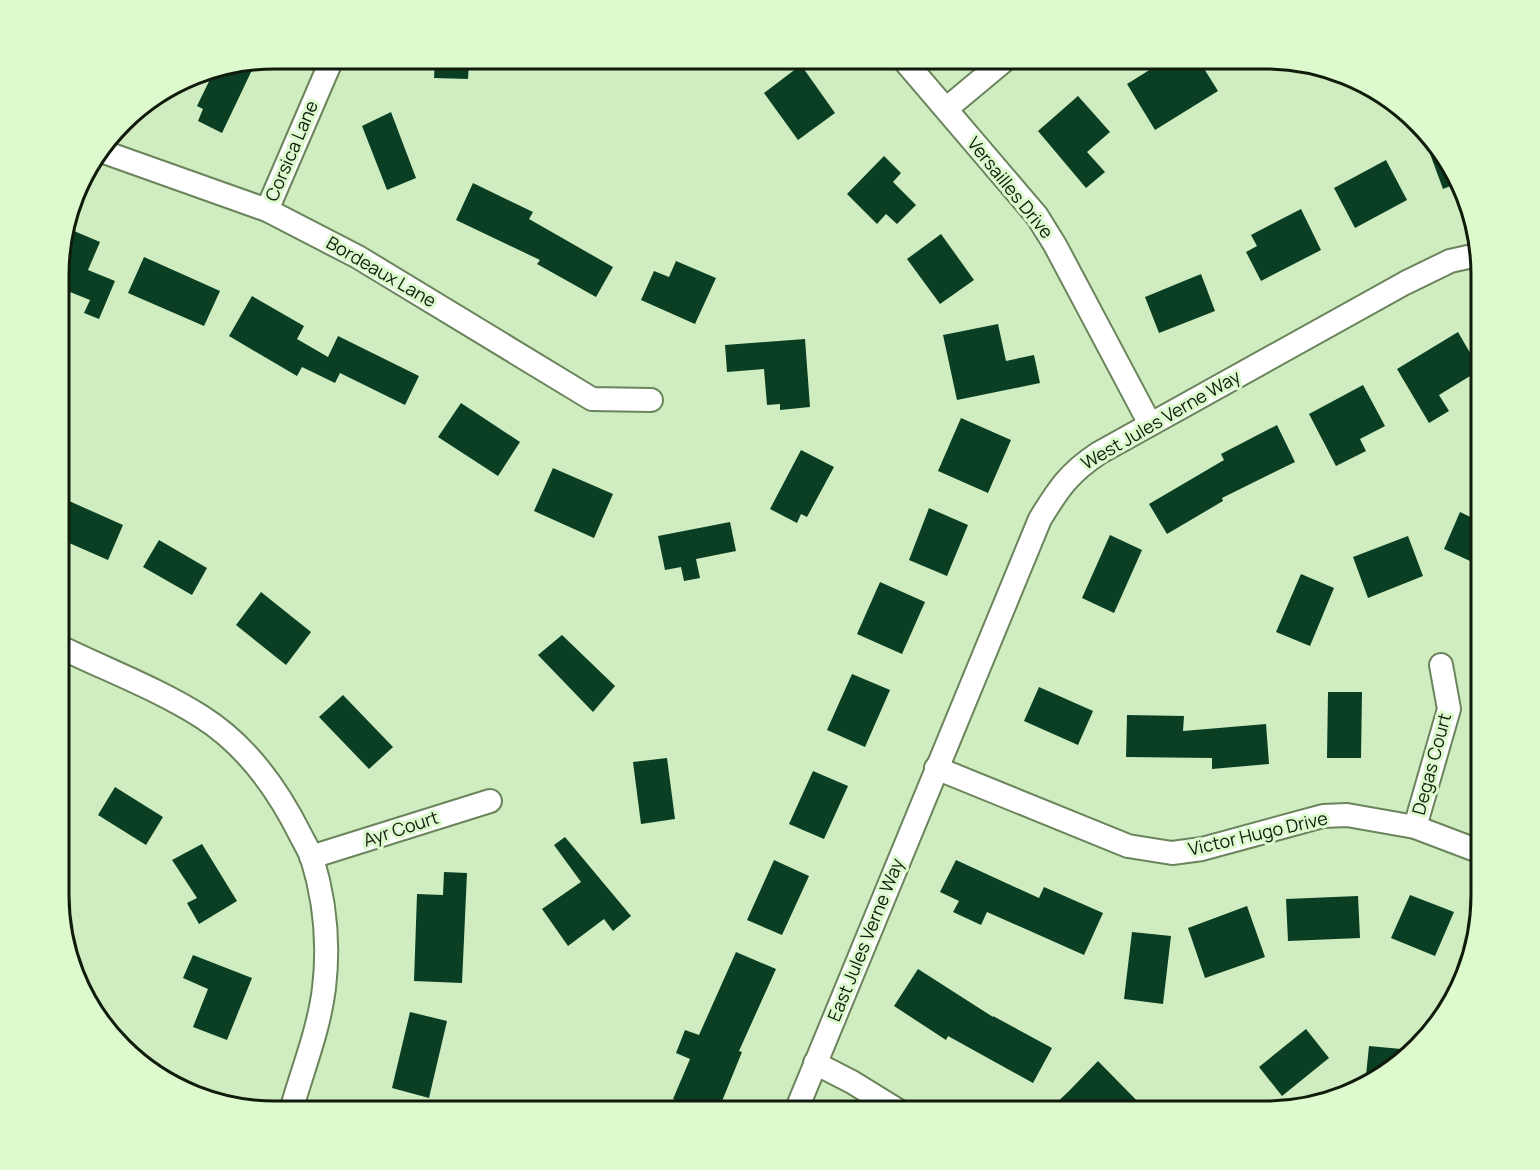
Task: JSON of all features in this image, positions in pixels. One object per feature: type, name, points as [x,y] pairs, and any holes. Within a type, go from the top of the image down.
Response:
[{"type":"street","name":"Corsica Lane","points":[[267,210],[327,69]]},
{"type":"street","name":"Versailles Drive","points":[[912,69],[1037,216],[1055,244],[1150,424]]},
{"type":"street","points":[[946,109],[994,69]]},
{"type":"street","name":"Bordeaux Lane","points":[[110,153],[267,210],[358,256],[592,399],[651,400]]},
{"type":"street","name":"West Jules Verne Way","points":[[936,768],[1040,519],[1063,483],[1079,466],[1150,424],[1405,283],[1450,261],[1470,257]]},
{"type":"street","points":[[69,651],[182,705],[221,731],[247,755],[280,796],[311,857],[325,927],[326,960],[321,1000],[294,1101]]},
{"type":"street","name":"Degas Court","points":[[1415,827],[1449,709],[1441,665]]},
{"type":"street","name":"Victor Hugo Drive","points":[[936,768],[1128,846],[1150,851],[1172,853],[1202,849],[1323,816],[1347,815],[1415,827],[1471,848]]},
{"type":"street","name":"East Jules Verne Way","points":[[799,1101],[936,768]]},
{"type":"street","name":"Ayr Court","points":[[311,857],[490,801]]},
{"type":"street","points":[[815,1064],[852,1082],[883,1101]]},
{"type":"building","points":[[434,69],[468,69],[468,79],[434,78]]},
{"type":"building","points":[[796,69],[804,69],[835,113],[798,140],[764,93]]},
{"type":"building","points":[[1151,69],[1204,69],[1218,91],[1155,130],[1127,84]]},
{"type":"building","points":[[252,71],[222,133],[198,121],[203,109],[197,106],[210,80]]},
{"type":"building","points":[[1078,96],[1110,132],[1087,152],[1105,172],[1086,188],[1038,131]]},
{"type":"building","points":[[391,112],[416,178],[387,190],[362,126]]},
{"type":"building","points":[[1429,152],[1450,186],[1443,189]]},
{"type":"building","points":[[884,156],[901,173],[893,182],[916,205],[897,224],[886,214],[877,224],[847,194]]},
{"type":"building","points":[[1386,160],[1407,200],[1355,228],[1334,188]]},
{"type":"building","points":[[473,183],[533,212],[529,219],[613,267],[596,297],[537,264],[540,260],[456,220]]},
{"type":"building","points":[[1301,209],[1321,250],[1261,281],[1246,252],[1257,246],[1251,235]]},
{"type":"building","points":[[74,231],[100,242],[88,270],[115,281],[99,319],[84,313],[90,300],[69,292]]},
{"type":"building","points":[[941,234],[974,280],[940,304],[907,259]]},
{"type":"building","points":[[144,257],[220,291],[204,326],[128,293]]},
{"type":"building","points":[[676,261],[716,278],[695,324],[641,300],[654,271],[669,277]]},
{"type":"building","points":[[1201,274],[1215,311],[1159,333],[1145,297]]},
{"type":"building","points":[[252,296],[304,326],[297,339],[328,357],[338,336],[419,376],[405,405],[340,373],[335,383],[302,367],[297,376],[229,336]]},
{"type":"building","points":[[998,324],[1006,361],[1034,355],[1040,383],[957,400],[943,335]]},
{"type":"building","points":[[1458,332],[1471,354],[1471,375],[1439,395],[1449,411],[1429,423],[1397,369]]},
{"type":"building","points":[[805,339],[810,407],[780,410],[780,404],[767,405],[764,369],[727,372],[725,345]]},
{"type":"building","points":[[1363,385],[1385,426],[1360,439],[1366,451],[1336,466],[1309,414]]},
{"type":"building","points":[[461,403],[520,442],[498,476],[438,437]]},
{"type":"building","points":[[961,418],[1011,440],[988,493],[938,471]]},
{"type":"building","points":[[1277,425],[1295,462],[1222,498],[1223,501],[1167,534],[1149,504],[1224,460],[1221,454]]},
{"type":"building","points":[[801,450],[834,467],[807,517],[801,514],[797,523],[770,509]]},
{"type":"building","points":[[553,468],[613,494],[594,538],[534,511]]},
{"type":"building","points":[[69,501],[123,525],[108,560],[69,543]]},
{"type":"building","points":[[929,508],[968,525],[947,576],[909,560]]},
{"type":"building","points":[[1460,512],[1471,517],[1471,561],[1444,549]]},
{"type":"building","points":[[730,522],[736,551],[696,559],[700,578],[684,581],[681,567],[665,570],[658,536]]},
{"type":"building","points":[[1110,535],[1142,550],[1114,613],[1082,598]]},
{"type":"building","points":[[1408,536],[1423,576],[1368,598],[1353,557]]},
{"type":"building","points":[[159,540],[207,568],[192,595],[143,567]]},
{"type":"building","points":[[1301,574],[1334,588],[1310,646],[1276,632]]},
{"type":"building","points":[[880,582],[925,602],[902,654],[857,634]]},
{"type":"building","points":[[261,592],[311,632],[286,665],[236,625]]},
{"type":"building","points":[[562,635],[615,686],[593,712],[538,655]]},
{"type":"building","points":[[852,674],[890,690],[865,747],[827,730]]},
{"type":"building","points":[[1039,687],[1093,711],[1078,745],[1024,721]]},
{"type":"building","points":[[1328,692],[1362,692],[1361,758],[1327,758]]},
{"type":"building","points":[[343,695],[393,747],[369,769],[319,717]]},
{"type":"building","points":[[1127,715],[1184,716],[1183,731],[1266,724],[1269,764],[1212,769],[1212,758],[1126,757]]},
{"type":"building","points":[[667,758],[675,819],[641,824],[633,762]]},
{"type":"building","points":[[813,771],[848,786],[824,839],[789,824]]},
{"type":"building","points":[[115,787],[163,817],[146,845],[98,815]]},
{"type":"building","points":[[565,837],[631,916],[613,931],[604,919],[568,946],[542,909],[581,882],[554,845]]},
{"type":"building","points":[[202,844],[237,901],[199,924],[187,903],[197,898],[172,860]]},
{"type":"building","points":[[774,860],[809,876],[782,935],[747,920]]},
{"type":"building","points":[[956,860],[1039,898],[1044,887],[1103,913],[1084,955],[987,912],[981,925],[953,912],[959,901],[940,892]]},
{"type":"building","points":[[444,872],[467,873],[462,983],[414,981],[417,894],[443,895]]},
{"type":"building","points":[[1410,895],[1454,912],[1435,956],[1391,938]]},
{"type":"building","points":[[1358,896],[1360,938],[1288,941],[1286,899]]},
{"type":"building","points":[[1247,906],[1265,957],[1205,978],[1188,928]]},
{"type":"building","points":[[1132,932],[1171,936],[1163,1004],[1124,999]]},
{"type":"building","points":[[736,952],[776,969],[739,1051],[742,1052],[722,1101],[673,1099],[690,1059],[676,1053],[685,1030],[699,1035]]},
{"type":"building","points":[[193,955],[252,978],[227,1040],[193,1027],[208,989],[183,978]]},
{"type":"building","points":[[918,969],[993,1017],[1052,1048],[1033,1083],[948,1036],[946,1040],[894,1006]]},
{"type":"building","points":[[410,1012],[447,1021],[429,1098],[392,1088]]},
{"type":"building","points":[[1306,1029],[1329,1058],[1282,1096],[1259,1067]]},
{"type":"building","points":[[1369,1046],[1402,1049],[1390,1058],[1366,1074]]},
{"type":"building","points":[[1098,1061],[1137,1101],[1058,1101]]}]
